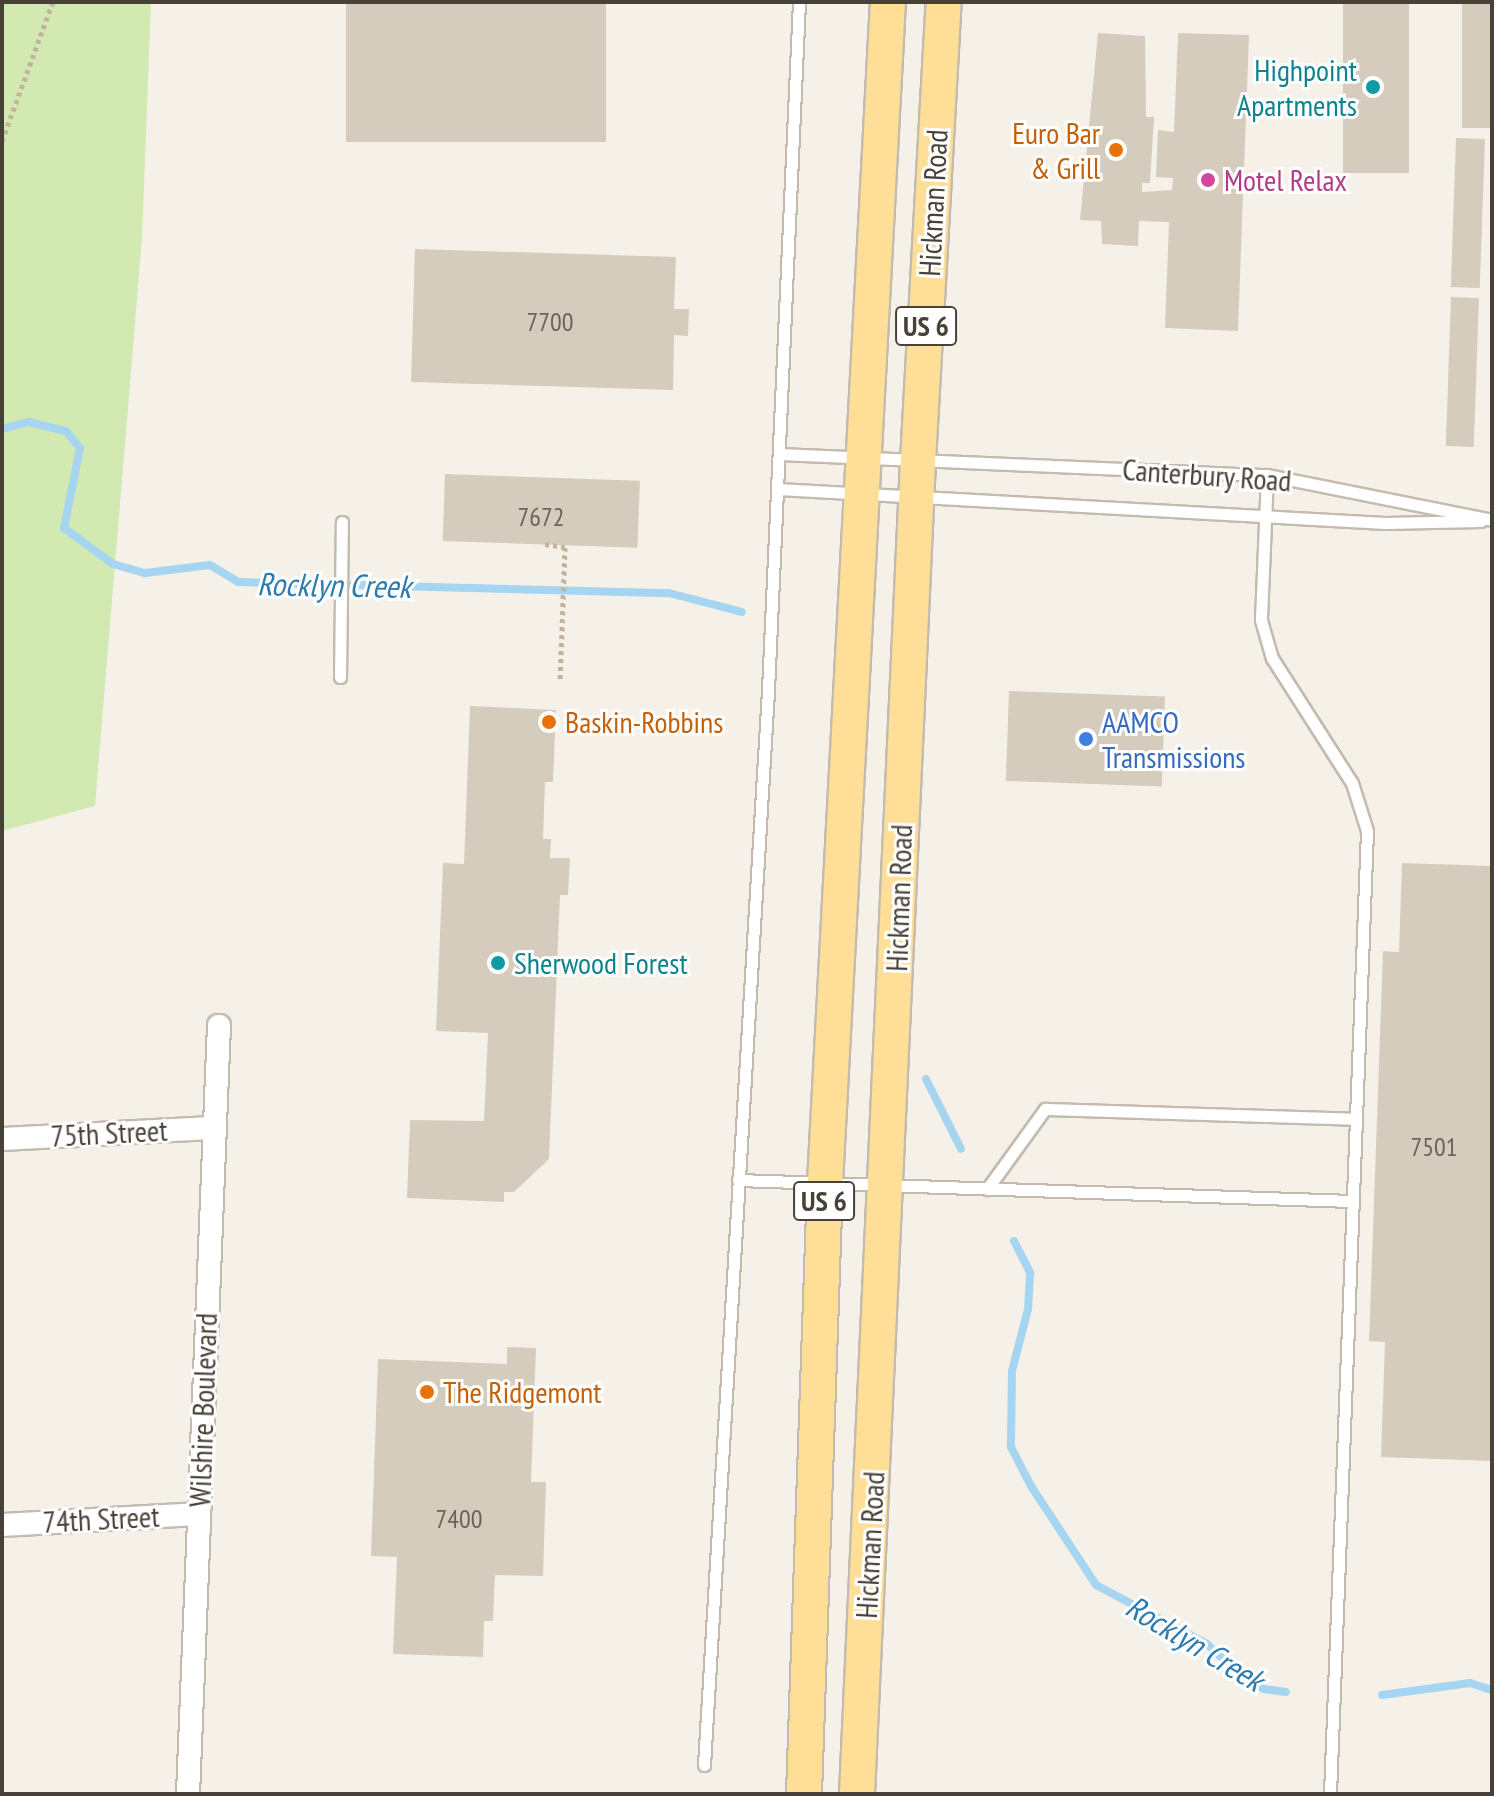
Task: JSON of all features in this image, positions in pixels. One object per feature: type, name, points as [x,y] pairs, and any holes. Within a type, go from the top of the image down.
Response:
[{"type":"main road","name":"Hickman Road","points":[[804,1794],[825,1183],[888,2]]},
{"type":"main road","name":"Hickman Road","points":[[857,1794],[916,498],[944,2]]},
{"type":"street","name":"Wilshire Boulevard","points":[[188,1794],[219,1026]]},
{"type":"street","name":"75th Street","points":[[2,1139],[215,1128]]},
{"type":"street","name":"74th Street","points":[[2,1525],[199,1514]]},
{"type":"lane","points":[[704,1765],[778,489],[799,2]]},
{"type":"lane","name":"Canterbury Road","points":[[779,454],[1267,475],[1492,520]]},
{"type":"lane","points":[[1267,475],[1261,620],[1272,658],[1352,783],[1367,831],[1330,1794]]},
{"type":"lane","name":"Canterbury Road","points":[[778,489],[1425,524],[1492,520]]},
{"type":"lane","points":[[340,677],[342,522]]},
{"type":"lane","points":[[987,1189],[1045,1109],[1356,1119]]},
{"type":"lane","points":[[738,1180],[1353,1201]]},
{"type":"path","points":[[2,141],[53,2]]},
{"type":"path","points":[[545,544],[565,547],[560,682]]},
{"type":"green space","points":[[2,2],[151,2],[142,238],[95,806],[2,831]]},
{"type":"building","points":[[346,2],[606,2],[606,142],[346,142]]},
{"type":"building","name":"Highpoint Apartments","points":[[1343,2],[1409,2],[1409,173],[1343,173]]},
{"type":"building","points":[[1462,2],[1491,2],[1491,128],[1462,128]]},
{"type":"building","name":"Motel Relax","points":[[1098,33],[1145,36],[1146,117],[1154,117],[1150,183],[1142,183],[1142,192],[1172,190],[1173,178],[1156,177],[1158,130],[1174,132],[1178,33],[1249,35],[1238,331],[1165,328],[1169,222],[1139,221],[1138,246],[1102,244],[1101,221],[1080,220]]},
{"type":"building","points":[[1456,138],[1485,139],[1480,288],[1451,287]]},
{"type":"building","points":[[415,249],[676,257],[674,309],[689,309],[688,336],[674,335],[673,390],[411,382]]},
{"type":"building","points":[[1451,297],[1479,298],[1474,447],[1446,446]]},
{"type":"building","points":[[445,474],[640,481],[638,548],[443,541]]},
{"type":"building","name":"AAMCO Transmissions","points":[[1009,691],[1165,696],[1162,786],[1006,781]]},
{"type":"building","name":"Sherwood Forest","points":[[470,706],[556,710],[553,782],[545,782],[543,839],[551,839],[550,858],[570,858],[568,895],[560,895],[549,1159],[514,1192],[504,1192],[504,1202],[407,1198],[410,1120],[484,1121],[488,1033],[436,1031],[443,863],[464,864]]},
{"type":"building","points":[[1402,863],[1492,866],[1492,1461],[1381,1457],[1385,1342],[1369,1341],[1383,951],[1399,952]]},
{"type":"building","points":[[507,1347],[536,1348],[531,1482],[546,1482],[543,1576],[495,1575],[493,1621],[484,1621],[483,1657],[393,1654],[397,1557],[371,1556],[378,1359],[507,1364]]},
{"type":"waterway","name":"Rocklyn Creek","points":[[2,429],[29,422],[66,431],[80,448],[64,528],[113,564],[145,573],[210,565],[238,582],[669,593],[742,612]]},
{"type":"waterway","name":"Rocklyn Creek","points":[[926,1079],[961,1149]]},
{"type":"waterway","name":"Rocklyn Creek","points":[[1014,1241],[1030,1273],[1028,1309],[1012,1371],[1011,1447],[1031,1486],[1096,1585],[1207,1644],[1242,1677],[1264,1689],[1286,1692]]},
{"type":"waterway","name":"Rocklyn Creek","points":[[1382,1695],[1470,1683],[1492,1690]]},
{"type":"place","name":"Highpoint Apartments","points":[[1373,87]]},
{"type":"place","name":"Euro Bar & Grill","points":[[1116,150]]},
{"type":"place","name":"Motel Relax","points":[[1208,180]]},
{"type":"place","name":"Baskin-Robbins","points":[[549,722]]},
{"type":"place","name":"AAMCO Transmissions","points":[[1086,739]]},
{"type":"place","name":"Sherwood Forest","points":[[498,963]]},
{"type":"place","name":"The Ridgemont","points":[[427,1392]]}]
